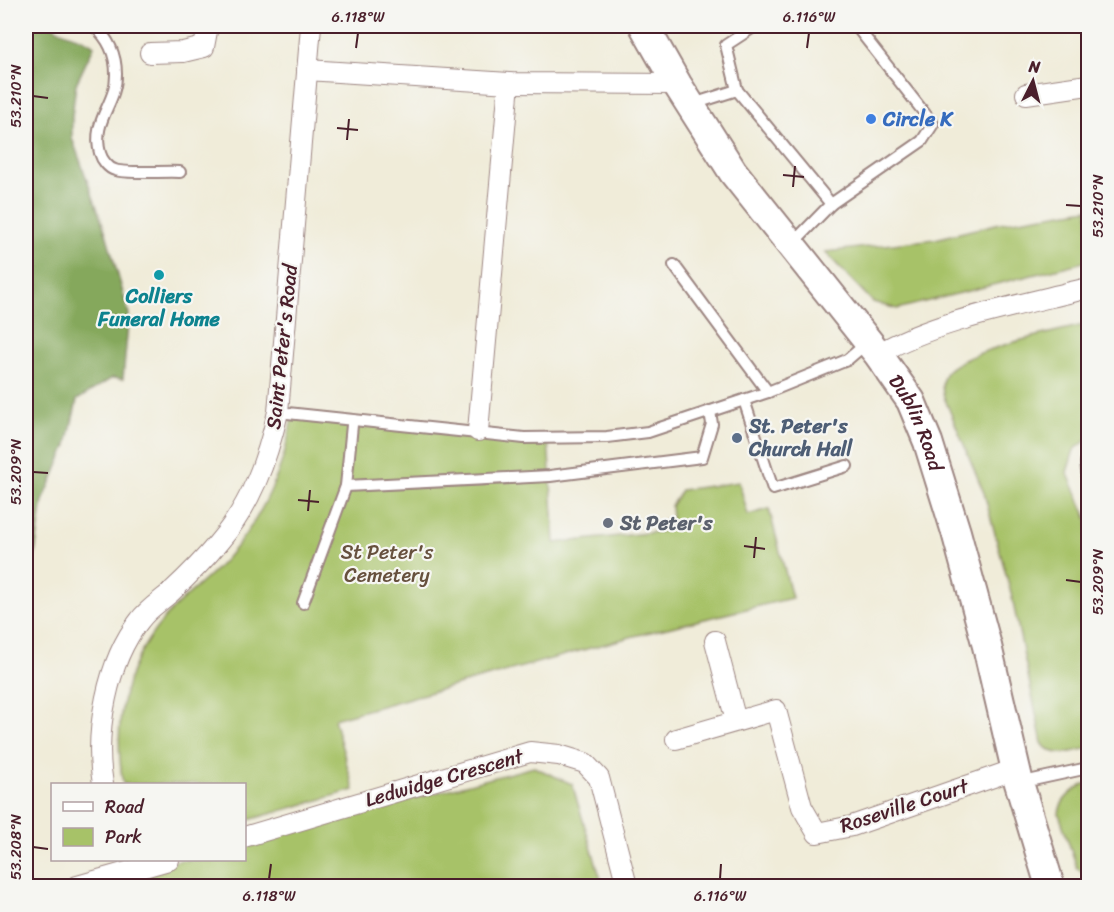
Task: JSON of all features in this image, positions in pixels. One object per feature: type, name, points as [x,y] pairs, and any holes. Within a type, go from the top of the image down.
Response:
[{"type":"main road","name":"Dublin Road","points":[[644,26],[683,94],[733,172],[873,348],[911,401],[928,442],[956,532],[987,646],[1017,776],[1050,886]]},
{"type":"street","points":[[150,53],[183,52],[204,47],[208,26]]},
{"type":"street","name":"Saint Peter's Road","points":[[103,783],[99,762],[100,730],[119,658],[140,620],[179,585],[219,542],[249,499],[268,456],[278,412],[311,26]]},
{"type":"street","points":[[307,70],[683,94]]},
{"type":"street","points":[[478,431],[478,408],[509,83]]},
{"type":"street","points":[[1026,94],[1089,85]]},
{"type":"street","points":[[873,348],[973,318],[1089,288]]},
{"type":"street","points":[[715,641],[736,721]]},
{"type":"street","name":"Roseville Court","points":[[676,739],[776,711],[802,807],[817,833],[852,826],[1017,776]]},
{"type":"street","name":"Ledwidge Crescent","points":[[246,836],[530,752],[559,754],[585,763],[599,778],[627,886]]},
{"type":"street","points":[[77,886],[166,861]]},
{"type":"lane","points":[[94,26],[110,42],[116,75],[109,103],[100,120],[96,139],[102,160],[114,170],[180,172]]},
{"type":"lane","points":[[755,26],[726,45],[738,90],[831,204]]},
{"type":"lane","points":[[791,245],[831,204],[922,141],[933,124],[856,26]]},
{"type":"lane","points":[[683,94],[738,90]]},
{"type":"lane","points":[[674,265],[768,392]]},
{"type":"lane","points":[[278,412],[478,431],[524,438],[607,437],[648,432],[768,392],[873,348]]},
{"type":"lane","points":[[744,400],[773,489],[847,466]]},
{"type":"lane","points":[[346,486],[550,476],[702,457],[712,424],[710,411]]},
{"type":"lane","points":[[303,603],[346,486],[352,425]]},
{"type":"lane","points":[[1089,454],[1086,463],[1089,480]]},
{"type":"lane","points":[[1017,776],[1089,768]]},
{"type":"green space","points":[[26,26],[53,26],[94,46],[76,84],[72,138],[106,233],[129,314],[123,379],[112,378],[77,400],[67,445],[43,501],[26,611]]},
{"type":"green space","points":[[1088,209],[1088,261],[897,309],[873,302],[825,252],[935,239],[1000,223]]},
{"type":"green space","points":[[1088,324],[1088,439],[1074,450],[1067,472],[1088,520],[1086,562],[1088,568],[1088,748],[1057,753],[1046,748],[1042,743],[1011,593],[984,493],[944,397],[942,383],[945,374],[970,357],[1011,343]]},
{"type":"green space","name":"St Peter's Cemetery","points":[[292,417],[548,440],[555,543],[665,531],[664,520],[672,518],[671,506],[681,490],[739,482],[748,515],[769,509],[792,598],[634,636],[334,719],[354,790],[246,821],[246,783],[123,783],[119,736],[125,692],[132,670],[155,630],[178,604],[225,560],[250,528],[277,475]]},
{"type":"green space","points":[[534,767],[572,784],[603,886],[140,886],[136,871],[177,861],[246,861],[246,843]]},
{"type":"green space","points":[[1088,783],[1088,878],[1077,868],[1059,814],[1062,803],[1069,794]]},
{"type":"place","name":"Circle K","points":[[871,119]]},
{"type":"place","name":"Colliers Funeral Home","points":[[159,275]]},
{"type":"place","name":"St. Peter's Church Hall","points":[[737,438]]},
{"type":"place","name":"St Peter's","points":[[608,523]]}]
